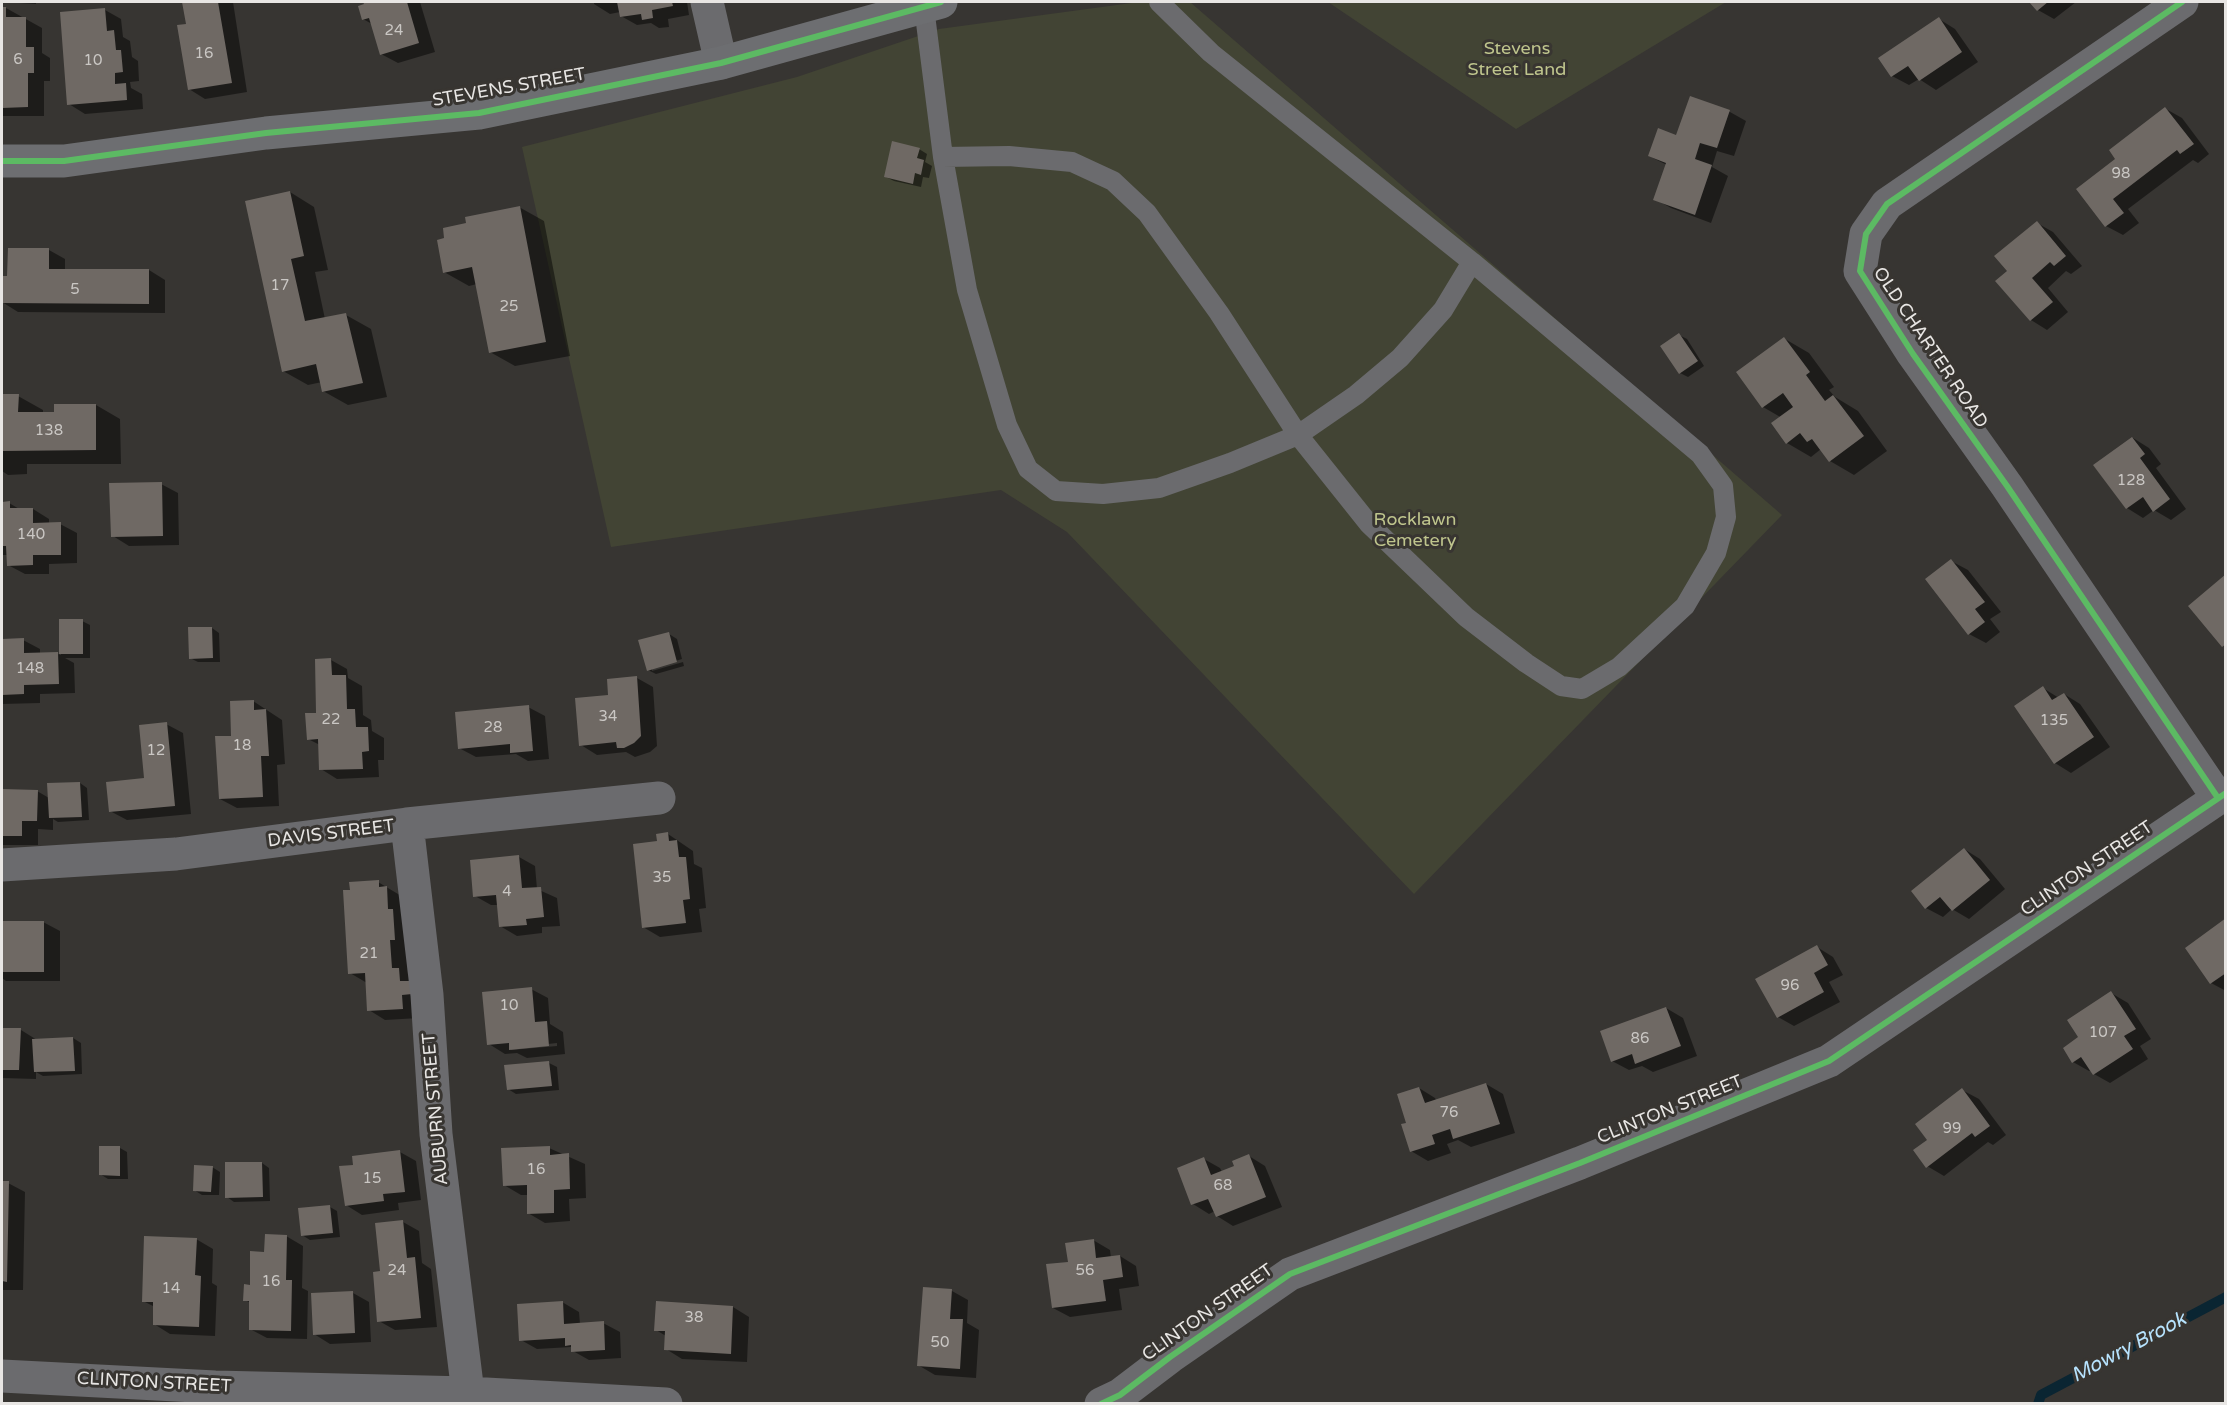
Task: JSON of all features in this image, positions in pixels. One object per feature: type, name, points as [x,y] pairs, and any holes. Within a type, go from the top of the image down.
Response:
[{"type":"street","points":[[707,2],[721,63]]},
{"type":"street","name":"OLD CHARTER ROAD","points":[[2182,2],[1887,204],[1866,234],[1860,271],[1913,354],[2222,796]]},
{"type":"street","name":"STEVENS STREET","points":[[2,161],[64,161],[266,133],[479,113],[721,63],[932,4]]},
{"type":"street","name":"CLINTON STREET","points":[[1101,1404],[1120,1395],[1170,1357],[1290,1274],[1580,1163],[1829,1061],[2222,796]]},
{"type":"street","name":"DAVIS STREET","points":[[2,865],[176,854],[407,824],[659,798]]},
{"type":"street","name":"AUBURN STREET","points":[[407,824],[427,995],[436,1134],[468,1393]]},
{"type":"street","name":"CLINTON STREET","points":[[2,1376],[215,1387],[468,1393],[666,1404]]},
{"type":"lane","points":[[944,157],[1009,156],[1072,162],[1113,181],[1147,213],[1220,313],[1298,435],[1369,524],[1466,616],[1526,663],[1561,686],[1582,689],[1619,667],[1685,606],[1716,553],[1726,517],[1723,486],[1701,454],[1472,262],[1211,54],[1159,2]]},
{"type":"lane","points":[[932,4],[944,157],[967,290],[1007,425],[1028,469],[1056,491],[1103,495],[1159,488],[1230,463],[1298,435],[1356,395],[1400,358],[1443,310],[1472,262]]},
{"type":"green space","name":"Rocklawn Cemetery","points":[[1139,2],[1190,2],[1782,515],[1414,894],[1067,532],[1001,490],[611,547],[522,147],[797,77],[939,29]]},
{"type":"green space","name":"Stevens Street Land","points":[[1328,2],[1726,2],[1516,129]]},
{"type":"building","points":[[182,2],[218,2],[232,83],[188,90],[177,25],[186,24]]},
{"type":"building","points":[[363,2],[407,2],[419,43],[380,55],[369,18],[362,20],[358,6],[364,4]]},
{"type":"building","points":[[617,2],[672,2],[673,6],[652,10],[653,18],[642,20],[641,14],[620,17]]},
{"type":"building","points":[[2029,2],[2048,2],[2037,11]]},
{"type":"building","points":[[2,7],[6,7],[6,17],[26,17],[26,47],[34,47],[34,73],[28,73],[28,107],[2,108]]},
{"type":"building","points":[[105,8],[107,31],[114,30],[116,50],[121,50],[123,72],[115,73],[115,84],[126,83],[127,100],[67,105],[60,12]]},
{"type":"building","points":[[1939,17],[1962,52],[1919,81],[1908,66],[1891,77],[1878,58]]},
{"type":"building","points":[[1690,96],[1730,110],[1717,148],[1700,143],[1695,159],[1712,165],[1695,215],[1653,200],[1666,163],[1648,156],[1658,128],[1676,135]]},
{"type":"building","points":[[2165,107],[2194,144],[2180,154],[2177,150],[2113,199],[2124,213],[2105,227],[2076,189],[2115,159],[2109,150]]},
{"type":"building","points":[[892,141],[920,148],[917,158],[924,160],[921,175],[915,173],[913,184],[884,177]]},
{"type":"building","points":[[290,191],[304,256],[291,259],[305,321],[346,313],[363,383],[322,392],[316,364],[282,372],[245,201]]},
{"type":"building","points":[[520,206],[546,342],[489,353],[472,267],[443,273],[437,240],[444,238],[443,228],[466,223],[465,217]]},
{"type":"building","points":[[2037,221],[2066,256],[2054,266],[2050,262],[2032,278],[2053,302],[2030,321],[1995,281],[2007,271],[1994,256]]},
{"type":"building","points":[[8,248],[49,248],[49,269],[149,269],[149,304],[2,303],[2,276],[7,276]]},
{"type":"building","points":[[1679,333],[1698,361],[1679,374],[1660,346]]},
{"type":"building","points":[[1784,337],[1810,372],[1806,375],[1825,401],[1833,395],[1864,436],[1829,462],[1812,439],[1807,442],[1800,433],[1786,444],[1771,423],[1793,407],[1783,393],[1762,408],[1736,372]]},
{"type":"building","points":[[2,394],[19,394],[18,412],[54,412],[54,404],[96,404],[96,450],[2,451]]},
{"type":"building","points":[[2132,437],[2145,454],[2140,458],[2170,499],[2153,512],[2143,497],[2126,509],[2093,465]]},
{"type":"building","points":[[162,482],[163,536],[111,537],[109,483]]},
{"type":"building","points":[[10,501],[10,508],[33,508],[33,523],[61,522],[61,555],[33,555],[33,565],[7,566],[6,546],[2,546],[2,502]]},
{"type":"building","points":[[1951,559],[1985,602],[1975,609],[1985,622],[1968,635],[1925,579]]},
{"type":"building","points":[[2226,574],[2226,644],[2222,647],[2188,606]]},
{"type":"building","points":[[59,619],[83,619],[83,654],[59,654]]},
{"type":"building","points":[[188,627],[212,627],[213,658],[189,659]]},
{"type":"building","points":[[669,632],[677,662],[647,671],[638,640]]},
{"type":"building","points":[[24,638],[24,653],[58,652],[59,684],[24,685],[24,694],[2,695],[2,639]]},
{"type":"building","points":[[331,658],[332,675],[346,675],[347,709],[355,709],[356,727],[368,727],[369,751],[362,752],[363,769],[319,770],[318,739],[307,740],[305,713],[316,713],[315,659]]},
{"type":"building","points":[[637,676],[641,736],[624,748],[617,748],[616,742],[579,746],[575,698],[608,695],[607,679]]},
{"type":"building","points":[[2043,686],[2052,700],[2064,693],[2094,737],[2054,764],[2014,706]]},
{"type":"building","points":[[254,700],[254,710],[266,709],[269,756],[261,756],[263,797],[219,799],[215,736],[231,736],[230,701]]},
{"type":"building","points":[[529,705],[533,751],[510,753],[510,744],[458,749],[455,712]]},
{"type":"building","points":[[167,722],[175,806],[109,812],[106,782],[144,778],[139,725]]},
{"type":"building","points":[[80,782],[82,817],[49,818],[47,783]]},
{"type":"building","points":[[2,789],[38,790],[37,821],[22,821],[22,836],[2,836]]},
{"type":"building","points":[[668,832],[669,841],[677,840],[679,857],[686,857],[690,899],[683,900],[686,923],[642,928],[633,844],[657,841],[656,834]]},
{"type":"building","points":[[1964,848],[1990,880],[1952,911],[1940,897],[1925,909],[1911,891]]},
{"type":"building","points":[[519,855],[522,888],[541,887],[544,917],[526,919],[527,925],[499,927],[496,895],[473,897],[470,860]]},
{"type":"building","points":[[379,880],[379,887],[387,886],[388,909],[393,909],[395,940],[390,940],[392,968],[399,968],[400,981],[412,981],[412,994],[402,995],[403,1009],[367,1011],[365,973],[348,974],[343,890],[350,890],[349,882]]},
{"type":"building","points":[[2226,918],[2226,973],[2210,984],[2185,948]]},
{"type":"building","points":[[2,921],[44,921],[44,972],[2,972]]},
{"type":"building","points":[[1817,945],[1828,965],[1814,973],[1824,992],[1777,1018],[1755,979]]},
{"type":"building","points":[[532,987],[535,1022],[547,1021],[549,1046],[509,1050],[509,1043],[487,1045],[482,992]]},
{"type":"building","points":[[2111,991],[2136,1029],[2124,1036],[2133,1049],[2093,1075],[2081,1057],[2072,1063],[2063,1048],[2078,1037],[2067,1020]]},
{"type":"building","points":[[1666,1007],[1681,1046],[1635,1064],[1632,1054],[1611,1062],[1600,1031]]},
{"type":"building","points":[[2,1028],[21,1028],[19,1070],[2,1070]]},
{"type":"building","points":[[73,1037],[75,1071],[34,1072],[32,1039]]},
{"type":"building","points":[[549,1061],[552,1086],[507,1090],[504,1065]]},
{"type":"building","points":[[1486,1083],[1500,1124],[1453,1139],[1450,1129],[1432,1135],[1435,1144],[1410,1152],[1401,1124],[1406,1123],[1397,1094],[1419,1087],[1425,1103]]},
{"type":"building","points":[[1962,1088],[1990,1126],[1975,1137],[1972,1133],[1926,1168],[1913,1150],[1927,1140],[1915,1124]]},
{"type":"building","points":[[99,1146],[120,1146],[120,1176],[99,1175]]},
{"type":"building","points":[[550,1146],[550,1155],[569,1153],[570,1189],[554,1190],[554,1213],[527,1214],[527,1185],[503,1186],[501,1148]]},
{"type":"building","points":[[400,1150],[405,1192],[383,1194],[384,1201],[345,1206],[339,1166],[353,1165],[352,1156]]},
{"type":"building","points":[[1249,1154],[1266,1197],[1216,1217],[1208,1199],[1191,1205],[1177,1168],[1204,1157],[1211,1175],[1234,1166],[1232,1161]]},
{"type":"building","points":[[225,1162],[262,1162],[263,1197],[225,1198]]},
{"type":"building","points":[[194,1165],[213,1166],[211,1192],[193,1191]]},
{"type":"building","points":[[2,1181],[9,1181],[7,1282],[2,1281]]},
{"type":"building","points":[[330,1205],[333,1233],[301,1236],[298,1208]]},
{"type":"building","points":[[403,1220],[407,1258],[415,1257],[421,1318],[377,1322],[373,1272],[380,1271],[375,1223]]},
{"type":"building","points":[[265,1234],[287,1235],[286,1280],[292,1280],[291,1331],[249,1330],[249,1301],[243,1301],[244,1284],[250,1285],[250,1251],[264,1252]]},
{"type":"building","points":[[144,1236],[197,1238],[195,1275],[201,1276],[199,1327],[153,1325],[153,1302],[142,1302]]},
{"type":"building","points":[[1094,1239],[1096,1258],[1120,1255],[1123,1277],[1103,1280],[1106,1301],[1052,1308],[1046,1264],[1068,1262],[1065,1243]]},
{"type":"building","points":[[923,1287],[952,1289],[950,1319],[963,1319],[960,1369],[917,1366]]},
{"type":"building","points":[[353,1291],[355,1333],[313,1335],[311,1293]]},
{"type":"building","points":[[563,1301],[564,1324],[604,1321],[605,1350],[571,1352],[571,1345],[565,1346],[565,1338],[519,1341],[517,1304]]},
{"type":"building","points":[[656,1301],[733,1306],[731,1354],[664,1350],[665,1331],[654,1331]]},
{"type":"waterway","name":"Mowry Brook","points":[[2038,1404],[2041,1395],[2226,1297]]},
{"type":"cycle path","points":[[2,161],[64,161],[266,133],[479,113],[721,63],[941,2]]},
{"type":"cycle path","points":[[2182,2],[1887,204],[1866,234],[1860,271],[1913,354],[2007,486],[2218,798]]},
{"type":"cycle path","points":[[1101,1404],[1120,1395],[1170,1357],[1290,1274],[1580,1163],[1829,1061],[2226,793]]}]
